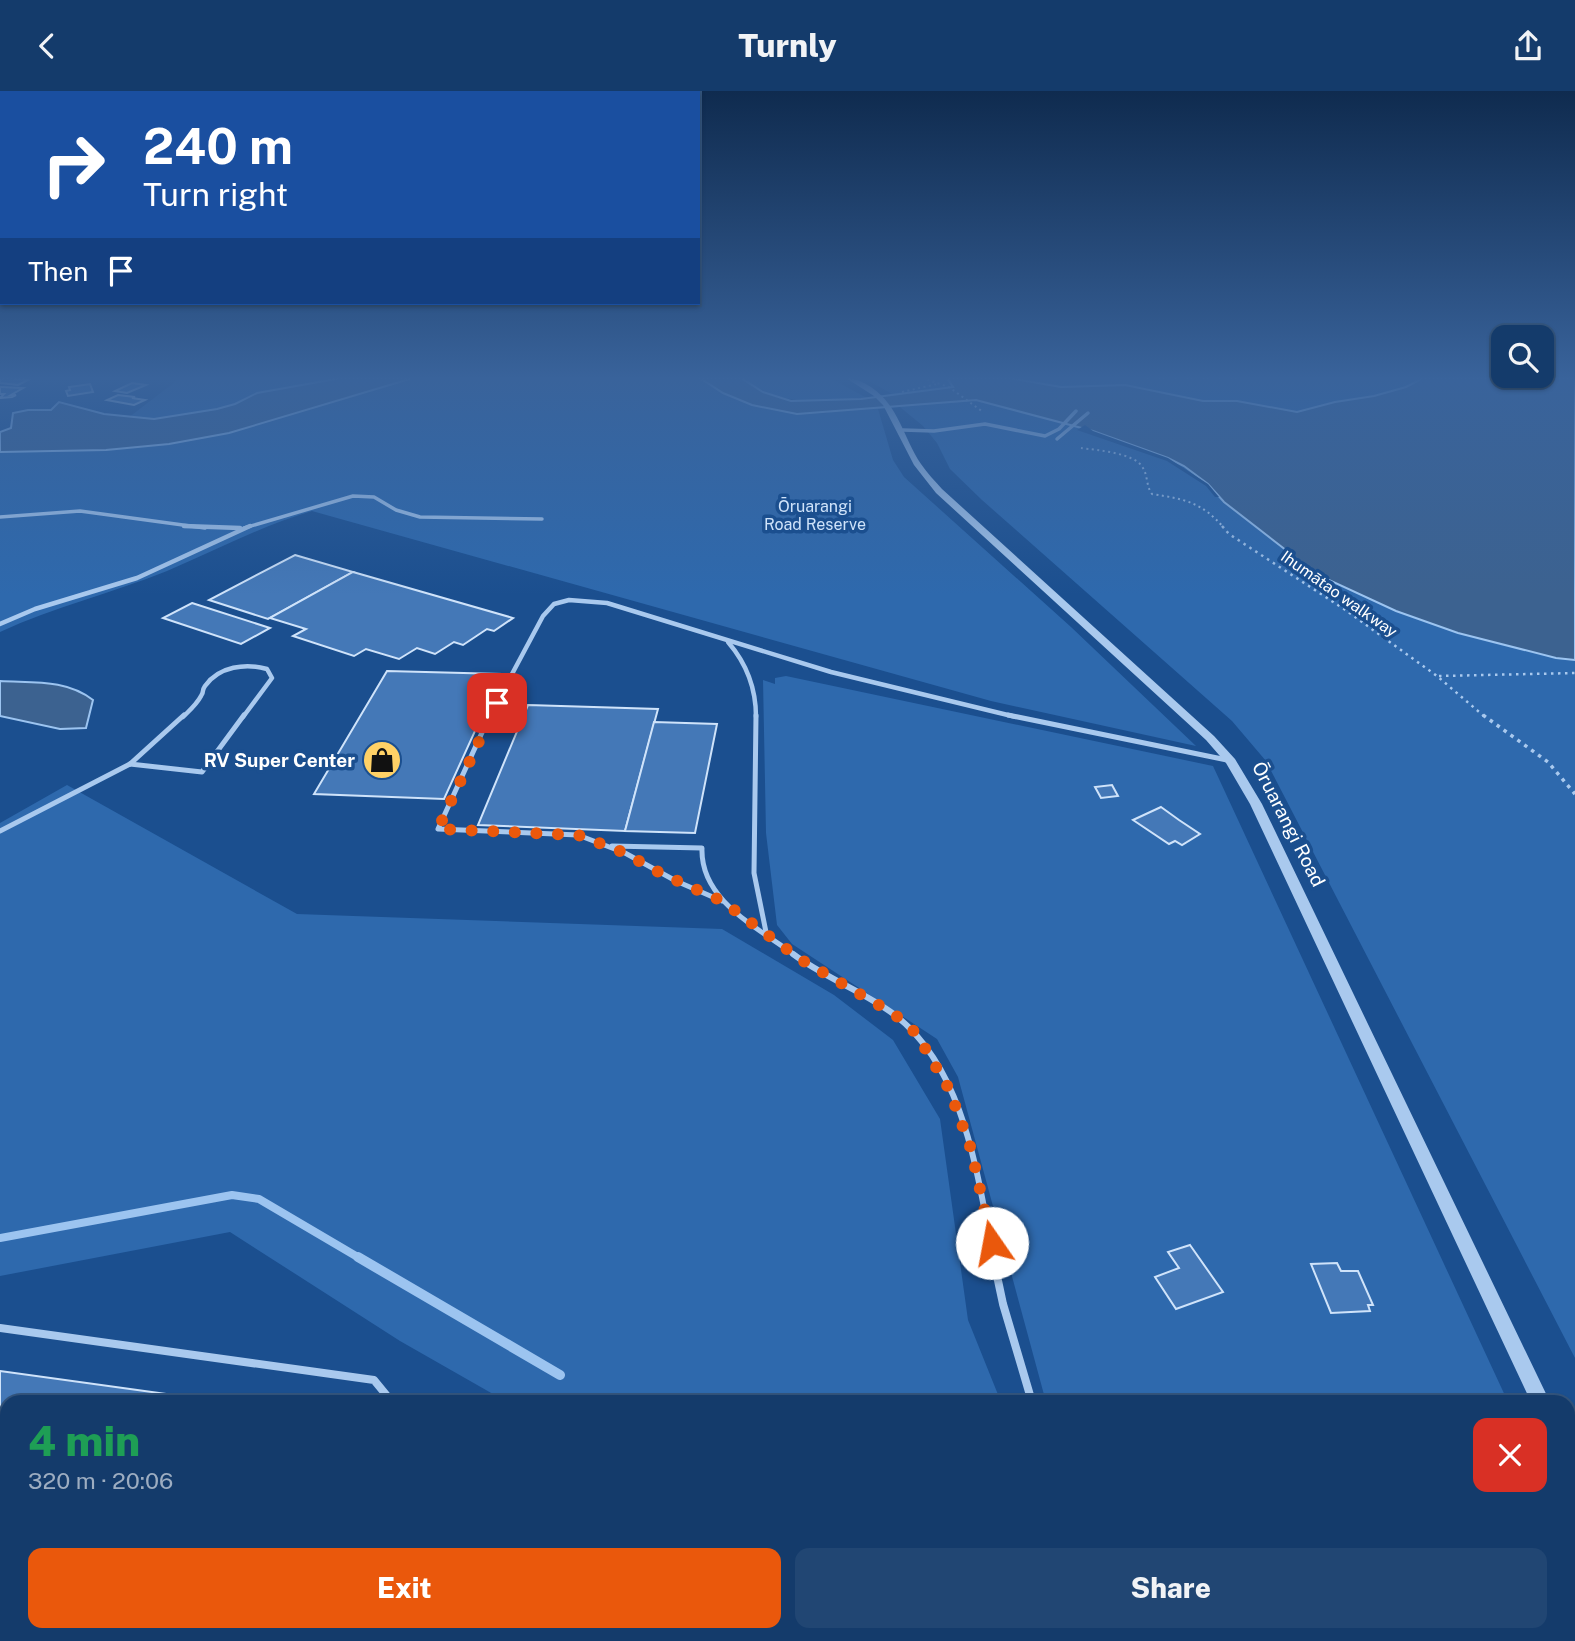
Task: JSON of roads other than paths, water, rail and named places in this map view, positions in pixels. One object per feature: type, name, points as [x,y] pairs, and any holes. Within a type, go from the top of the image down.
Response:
[{"type":"street","name":"Ōruarangi Road","points":[[911,450],[916,463],[939,491],[1210,738],[1231,761],[1256,804],[1538,1395]]},
{"type":"lane","points":[[0,624],[35,609],[137,578],[243,528],[353,496],[374,497],[396,510],[420,517],[542,519]]},
{"type":"lane","points":[[0,517],[77,511],[135,521],[243,528]]},
{"type":"lane","points":[[1030,1395],[1003,1304],[971,1149],[949,1089],[916,1033],[894,1014],[800,959],[722,901],[605,845],[578,835],[438,829],[508,678],[542,612],[565,600],[601,603],[728,642],[966,705],[1231,761]]},
{"type":"lane","points":[[728,642],[742,659],[756,695],[754,873],[766,932]]},
{"type":"lane","points":[[0,831],[130,764],[190,710],[201,697],[204,687],[215,676],[236,667],[252,665],[267,669],[272,678],[202,772],[130,764]]},
{"type":"lane","points":[[605,845],[702,848],[705,874],[714,893],[722,901]]},
{"type":"lane","points":[[0,1328],[374,1380],[386,1395]]},
{"type":"waterway","points":[[0,1238],[232,1195],[259,1199],[361,1259]]},
{"type":"waterway","points":[[358,1257],[560,1375]]},
{"type":"place","name":"RV Super Center","points":[[382,760]]},
{"type":"park label","name":"Ōruarangi Road Reserve","points":[[815,515]]}]
